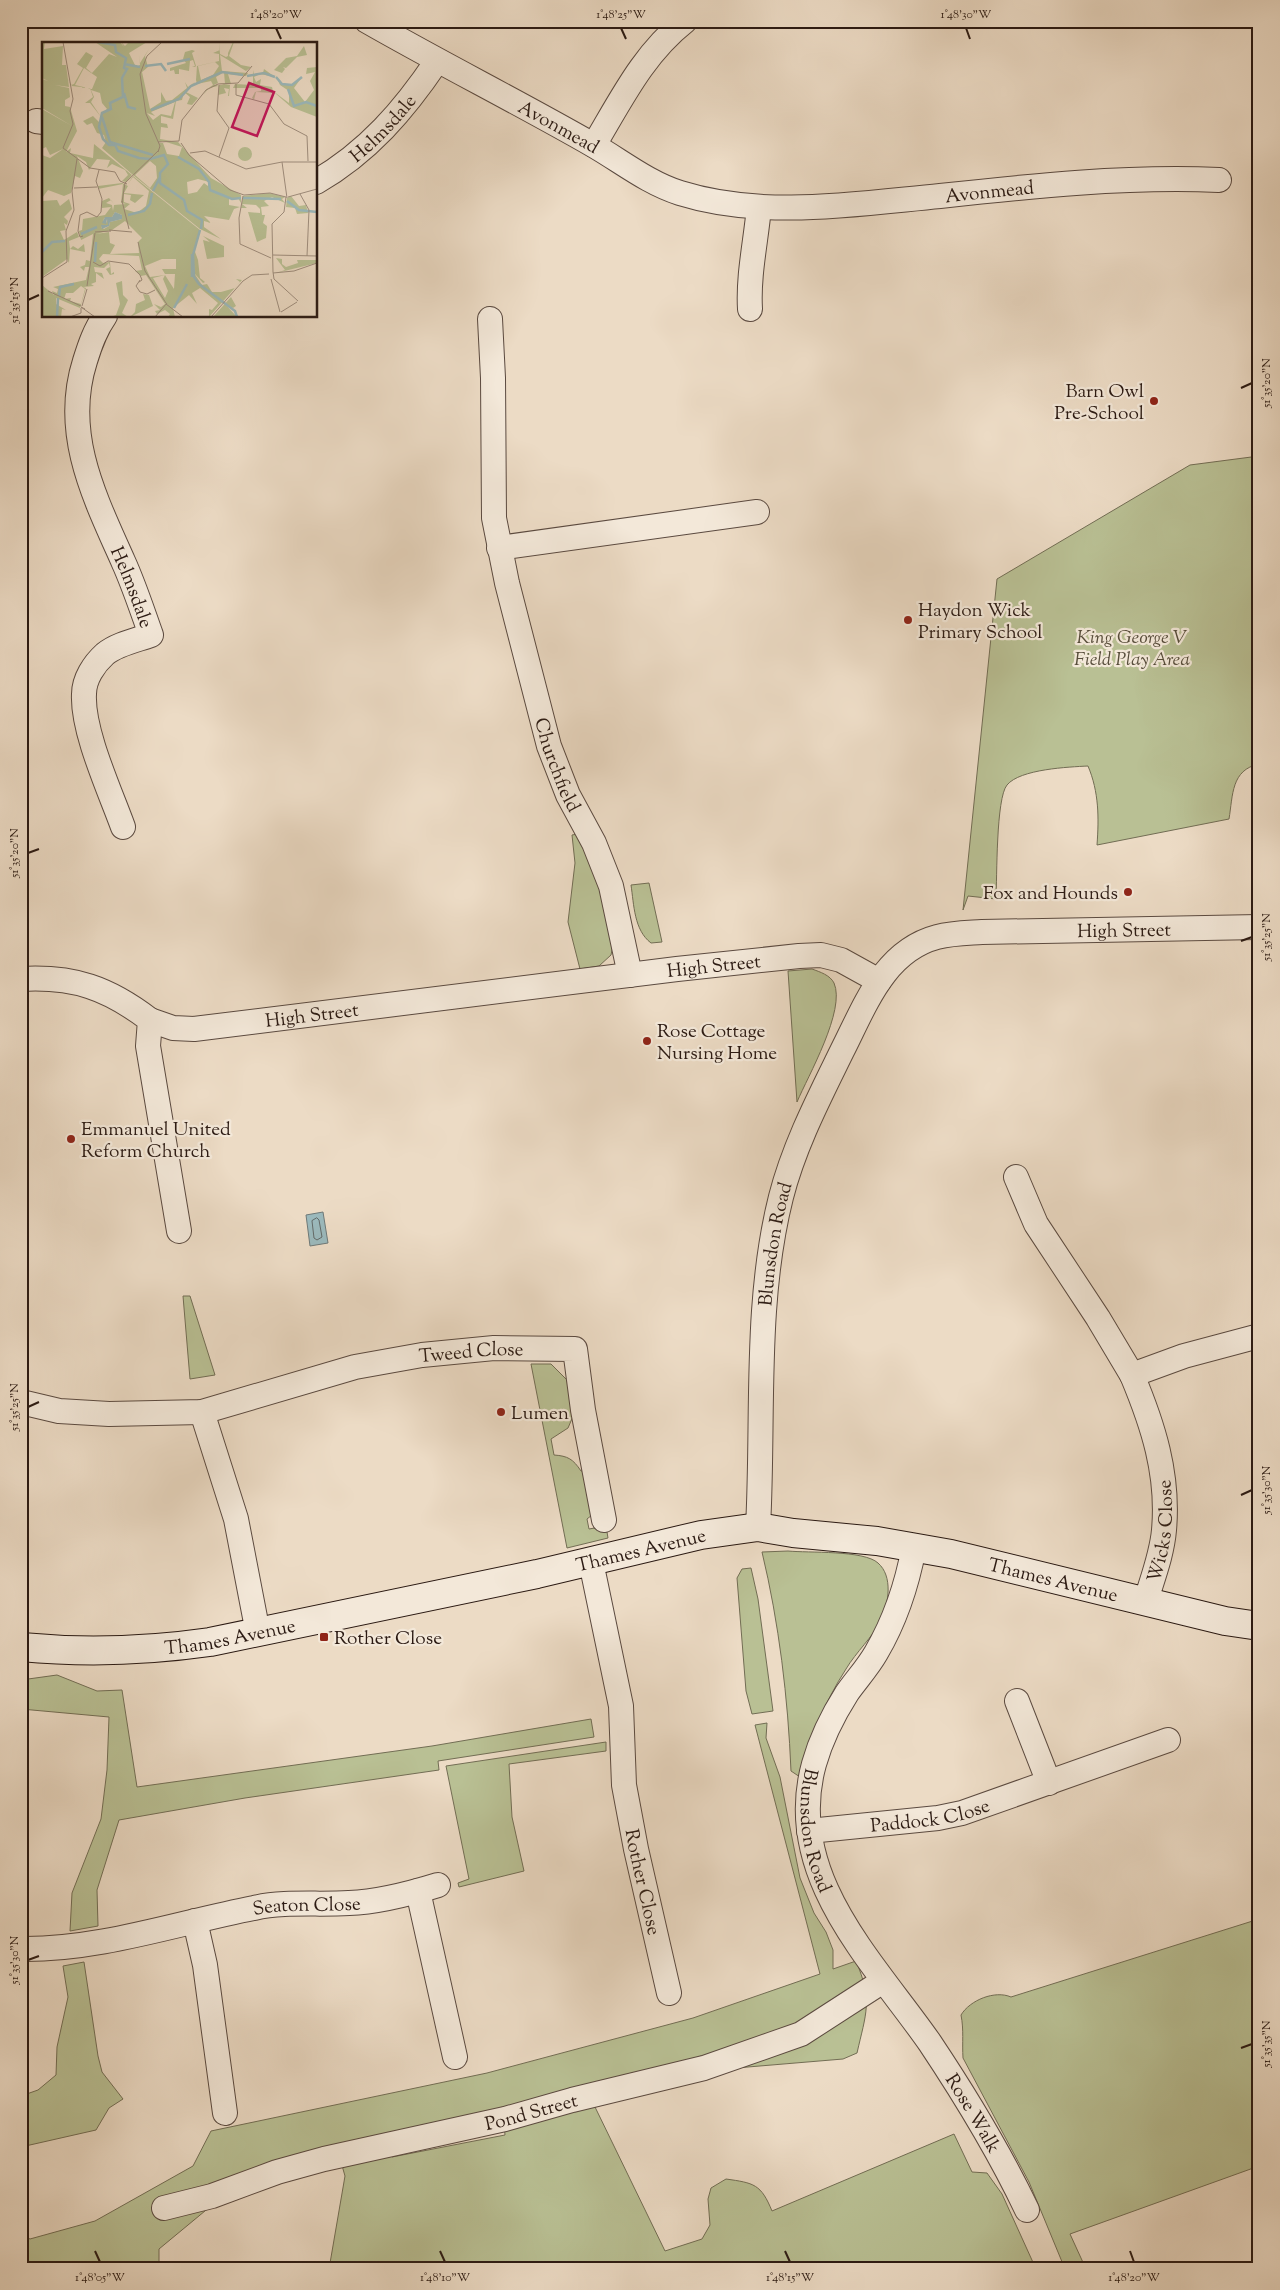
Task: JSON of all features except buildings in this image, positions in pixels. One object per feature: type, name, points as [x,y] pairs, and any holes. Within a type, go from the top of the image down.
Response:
[{"type":"street","name":"Avonmead","points":[[367,21],[437,61],[594,145],[638,173],[678,193],[721,203],[759,207],[874,202],[1108,181],[1177,178],[1219,180]]},
{"type":"street","points":[[594,145],[632,79],[654,50],[685,21]]},
{"type":"street","name":"Helmsdale","points":[[318,181],[354,156],[392,122],[412,98],[437,61]]},
{"type":"street","points":[[750,309],[748,286],[756,243],[759,207]]},
{"type":"street","name":"Helmsdale","points":[[104,318],[97,327],[82,371],[76,416],[78,445],[93,493],[134,586],[151,635],[107,653],[96,664],[84,692],[87,718],[96,753],[123,827]]},
{"type":"street","name":"Churchfield","points":[[490,319],[494,378],[494,518],[500,548],[516,622],[549,746],[568,795],[603,863],[611,886],[630,975]]},
{"type":"street","points":[[500,548],[757,512]]},
{"type":"street","name":"High Street","points":[[21,979],[66,980],[92,986],[108,992],[150,1020],[172,1028],[194,1030],[630,975],[821,955],[841,960],[878,982],[889,967],[905,951],[925,940],[947,934],[1259,927]]},
{"type":"street","name":"Blunsdon Road","points":[[758,1528],[760,1406],[766,1309],[772,1245],[779,1208],[792,1165],[810,1120],[878,982]]},
{"type":"street","points":[[150,1020],[148,1046],[179,1231]]},
{"type":"street","name":"Wicks Close","points":[[1016,1177],[1036,1224],[1098,1318],[1132,1374],[1155,1435],[1164,1498],[1164,1530],[1158,1562],[1146,1600]]},
{"type":"street","points":[[1132,1374],[1184,1356],[1259,1336]]},
{"type":"street","name":"Tweed Close","points":[[21,1402],[59,1411],[109,1414],[202,1412],[355,1367],[422,1355],[494,1348],[575,1349],[583,1410],[604,1520]]},
{"type":"street","points":[[202,1412],[236,1520],[258,1633]]},
{"type":"street","name":"Thames Avenue","points":[[21,1647],[54,1650],[163,1648],[258,1633],[591,1562],[702,1535],[758,1528],[914,1547],[1146,1600],[1225,1621],[1259,1626]]},
{"type":"street","name":"Blunsdon Road","points":[[913,2020],[860,1950],[833,1905],[822,1882],[809,1831],[808,1796],[813,1765],[837,1710],[875,1655],[891,1625],[906,1586],[914,1547]]},
{"type":"street","name":"Rother Close","points":[[591,1562],[621,1706],[624,1785],[636,1849],[669,1993]]},
{"type":"street","points":[[1017,1701],[1049,1783]]},
{"type":"street","name":"Paddock Close","points":[[809,1831],[938,1818],[980,1808],[1168,1740]]},
{"type":"street","name":"Seaton Close","points":[[21,1948],[83,1945],[262,1906],[351,1903],[428,1888],[455,2057]]},
{"type":"street","points":[[195,1921],[204,1965],[225,2113]]},
{"type":"street","name":"Pond Street","points":[[164,2208],[212,2196],[277,2172],[327,2159],[505,2119],[572,2100],[704,2068],[801,2034],[883,1981]]},
{"type":"street","name":"Rose Walk","points":[[913,2020],[976,2114],[1005,2163],[1027,2210]]},
{"type":"green space","name":"King George V Field Play Area","points":[[1259,456],[1259,764],[1250,767],[1238,778],[1233,793],[1229,819],[1097,845],[1097,805],[1092,776],[1088,766],[1045,770],[1022,775],[1007,785],[1003,793],[999,821],[996,899],[968,896],[963,910],[997,579],[1190,465]]},
{"type":"green space","points":[[578,834],[595,862],[615,935],[611,955],[599,966],[580,969],[568,922],[575,863],[572,835]]},
{"type":"green space","points":[[649,883],[662,942],[651,943],[645,938],[638,924],[634,909],[631,885]]},
{"type":"green space","points":[[812,969],[827,976],[834,983],[836,995],[835,1009],[824,1043],[797,1102],[788,971]]},
{"type":"green space","points":[[183,1296],[190,1296],[215,1375],[190,1379]]},
{"type":"green space","points":[[531,1364],[551,1364],[567,1380],[574,1414],[568,1428],[551,1439],[554,1455],[570,1459],[581,1471],[589,1471],[592,1515],[587,1519],[589,1529],[606,1526],[608,1538],[567,1548]]},
{"type":"green space","points":[[788,1551],[849,1554],[871,1559],[883,1568],[888,1582],[888,1598],[881,1620],[850,1663],[824,1708],[808,1749],[800,1777],[791,1771],[782,1661],[762,1552]]},
{"type":"green space","points":[[751,1568],[758,1599],[773,1711],[752,1714],[746,1691],[737,1578],[742,1569]]},
{"type":"green space","points":[[57,1675],[97,1691],[122,1690],[137,1787],[432,1746],[591,1719],[594,1737],[438,1761],[439,1770],[245,1798],[119,1820],[97,1890],[98,1926],[70,1931],[72,1893],[101,1819],[107,1770],[109,1717],[21,1709],[21,1680]]},
{"type":"green space","points":[[767,1723],[766,1738],[780,1777],[800,1878],[814,1913],[826,1932],[833,1950],[833,1969],[856,1961],[865,1987],[865,2017],[857,2053],[843,2059],[736,2068],[595,2107],[665,2251],[702,2239],[710,2225],[708,2199],[711,2188],[726,2179],[755,2186],[764,2195],[772,2211],[954,2134],[972,2172],[987,2173],[1002,2194],[1036,2269],[329,2269],[345,2176],[341,2162],[240,2182],[159,2249],[159,2269],[21,2269],[21,2163],[24,2236],[30,2239],[95,2221],[193,2166],[211,2131],[487,2073],[693,2018],[820,1974],[755,1725]],"holes":[[[504,2124],[505,2135],[392,2157],[391,2150]]]},
{"type":"green space","points":[[606,1742],[606,1751],[509,1764],[512,1817],[524,1871],[459,1887],[458,1883],[469,1879],[446,1766]]},
{"type":"green space","points":[[1259,1919],[1259,2166],[1070,2234],[1086,2269],[1065,2269],[1029,2182],[963,2058],[961,2015],[970,2005],[983,1998],[998,1995],[1011,1997]]},
{"type":"green space","points":[[84,1962],[102,2072],[123,2099],[109,2108],[96,2130],[21,2147],[21,2096],[38,2090],[56,2075],[57,2047],[68,1997],[63,1966]]},
{"type":"water","points":[[323,1212],[328,1243],[310,1246],[306,1215]]},
{"type":"place","name":"Barn Owl Pre-School","points":[[1154,401]]},
{"type":"place","name":"Haydon Wick Primary School","points":[[908,620]]},
{"type":"place","name":"Fox and Hounds","points":[[1128,892]]},
{"type":"place","name":"Rose Cottage Nursing Home","points":[[647,1041]]},
{"type":"place","name":"Emmanuel United Reform Church","points":[[71,1139]]},
{"type":"place","name":"Lumen","points":[[501,1412]]},
{"type":"place","name":"Rother Close","points":[[324,1637]]}]
